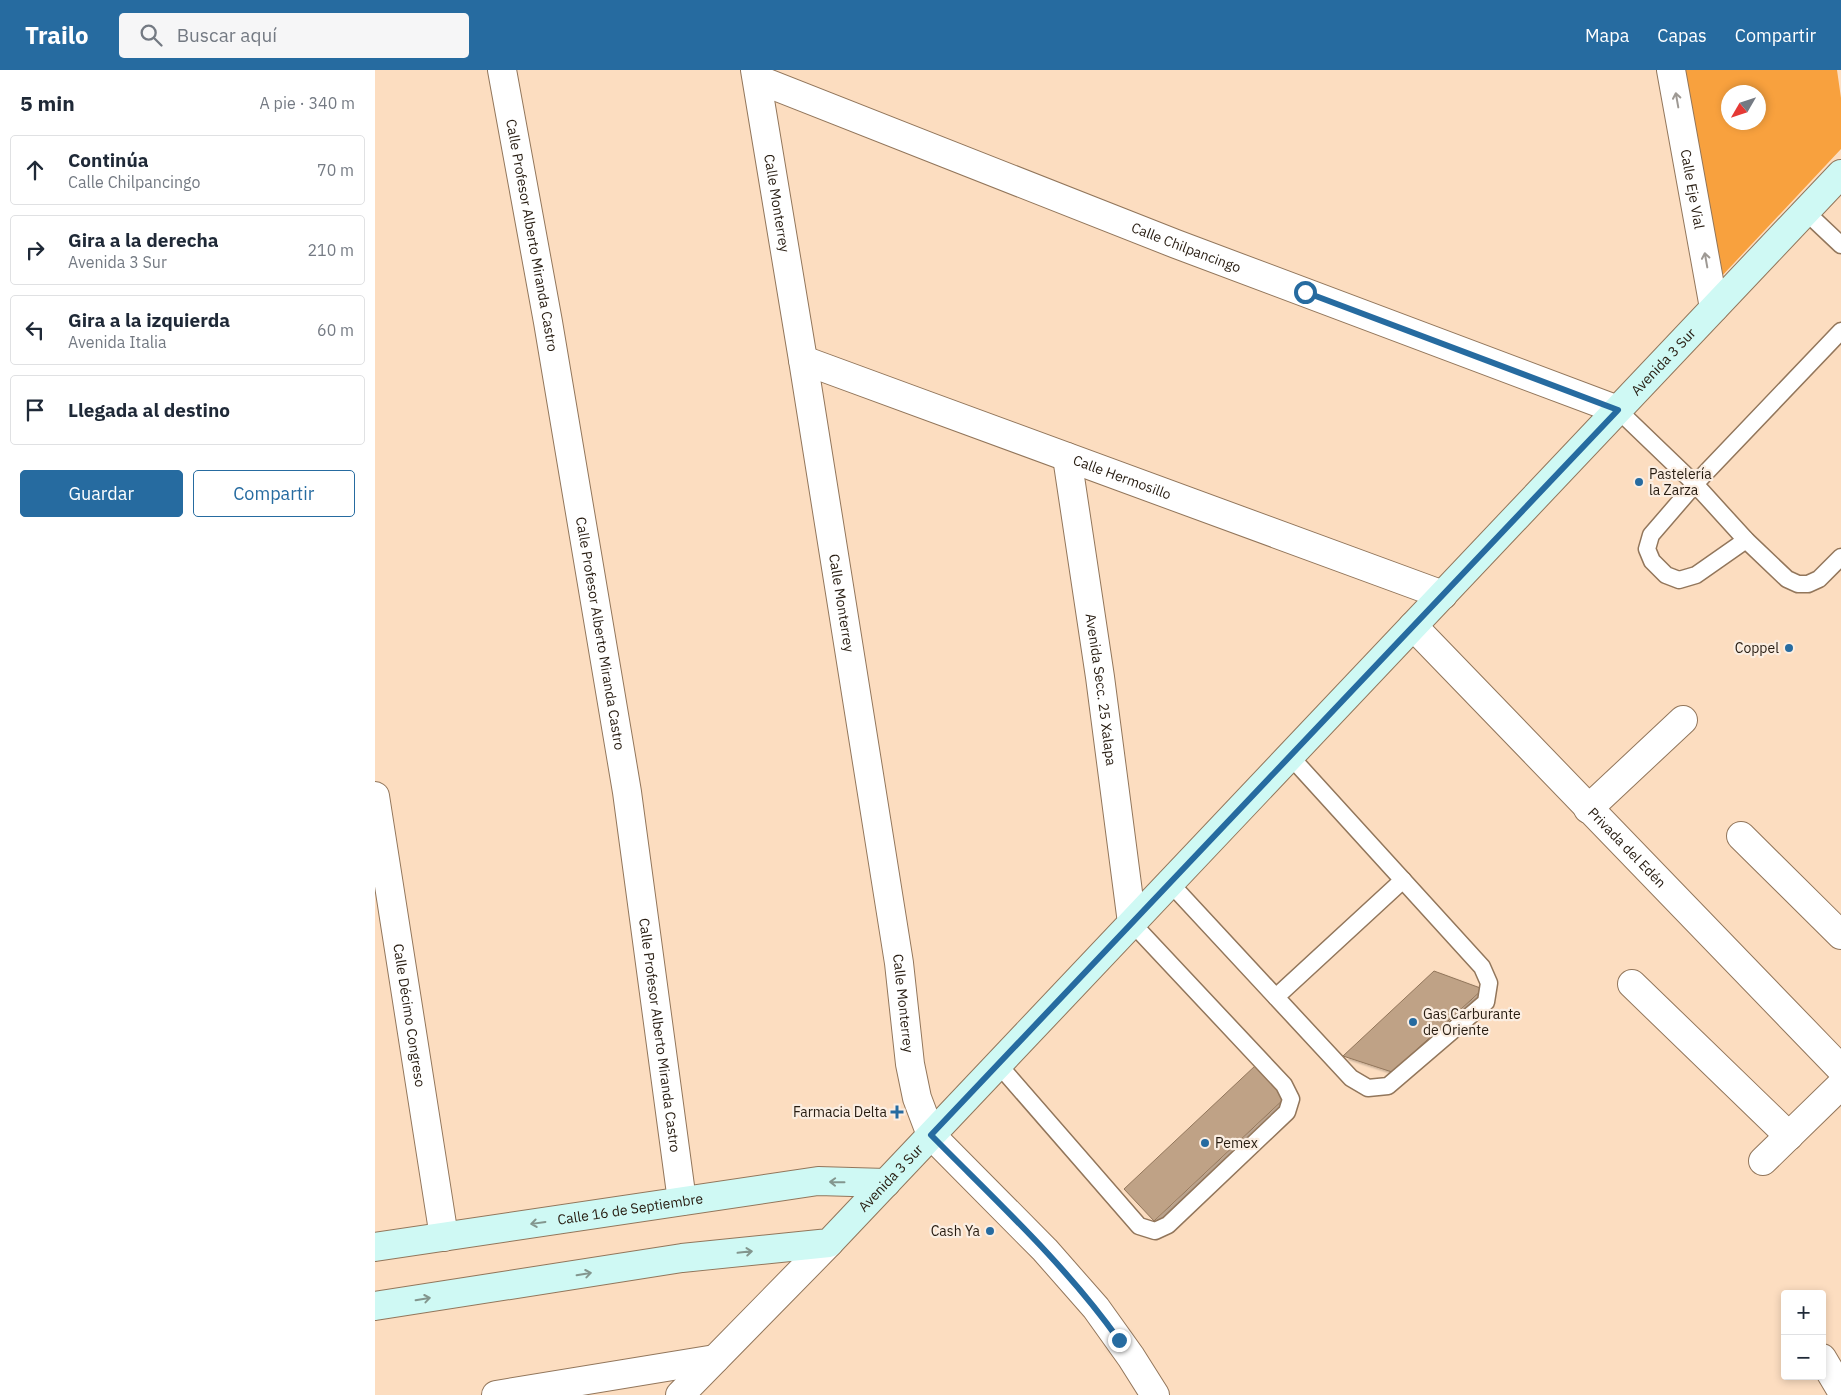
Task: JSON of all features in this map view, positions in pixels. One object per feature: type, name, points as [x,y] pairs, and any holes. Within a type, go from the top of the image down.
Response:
[{"type":"main road","name":"Avenida 3 Sur","points":[[829,1243],[1841,174]]},
{"type":"main road","name":"Calle 16 de Septiembre","points":[[375,1247],[818,1182],[886,1182]]},
{"type":"main road","points":[[375,1306],[682,1258],[829,1243]]},
{"type":"street","name":"Calle Profesor Alberto Miranda Castro","points":[[502,70],[548,322],[627,792],[682,1201]]},
{"type":"street","name":"Calle Eje Vial","points":[[1671,70],[1714,308]]},
{"type":"street","name":"Calle Monterrey","points":[[756,74],[899,963],[910,1064],[917,1098],[931,1135]]},
{"type":"street","name":"Calle Chilpancingo","points":[[756,74],[1167,240],[1618,410]]},
{"type":"street","name":"Calle Hermosillo","points":[[803,360],[1443,594]]},
{"type":"street","name":"Avenida Secc. 25 Xalapa","points":[[1067,457],[1100,677],[1132,923]]},
{"type":"street","name":"Privada del Edén","points":[[1413,626],[1841,1069]]},
{"type":"street","points":[[1588,809],[1683,720]]},
{"type":"street","name":"Calle Décimo Congreso","points":[[375,796],[444,1236]]},
{"type":"street","points":[[1741,836],[1841,936]]},
{"type":"street","points":[[1632,984],[1789,1136]]},
{"type":"street","points":[[1763,1161],[1841,1085]]},
{"type":"street","points":[[931,1135],[1045,1250],[1096,1308],[1155,1395]]},
{"type":"street","name":"Avenida 3 Sur","points":[[680,1395],[829,1243]]},
{"type":"street","points":[[495,1395],[715,1359]]},
{"type":"street","points":[[1826,1365],[1841,1390]]},
{"type":"lane","points":[[1806,212],[1841,245]]},
{"type":"lane","points":[[1746,540],[1696,575],[1679,580],[1666,576],[1652,561],[1647,549],[1651,534],[1695,484],[1841,331]]},
{"type":"lane","points":[[1618,410],[1695,484],[1746,540],[1787,579],[1798,584],[1808,584],[1819,579],[1841,558]]},
{"type":"lane","points":[[1170,883],[1351,1078],[1368,1088],[1389,1086],[1486,1002],[1489,983],[1482,967],[1290,756]]},
{"type":"lane","points":[[1276,998],[1403,880]]},
{"type":"lane","points":[[998,1064],[1139,1226],[1155,1231],[1168,1225],[1287,1112],[1291,1099],[1284,1084],[1132,923]]},
{"type":"shaded area","points":[[1684,70],[1837,70],[1841,98],[1841,149],[1720,278]]},
{"type":"building","name":"Gas Carburante de Oriente","points":[[1434,971],[1483,989],[1392,1072],[1343,1056]]},
{"type":"building","name":"Pemex","points":[[1256,1065],[1286,1097],[1154,1221],[1124,1189]]},
{"type":"place","name":"Pastelería la Zarza","points":[[1639,482]]},
{"type":"place","name":"Coppel","points":[[1789,648]]},
{"type":"place","name":"Gas Carburante de Oriente","points":[[1413,1022]]},
{"type":"place","name":"Farmacia Delta","points":[[897,1112]]},
{"type":"place","name":"Pemex","points":[[1205,1143]]},
{"type":"place","name":"Cash Ya","points":[[990,1231]]},
{"type":"route","points":[[1119,1340],[1096,1308],[1045,1250],[931,1135],[1618,410],[1305,292]]}]
